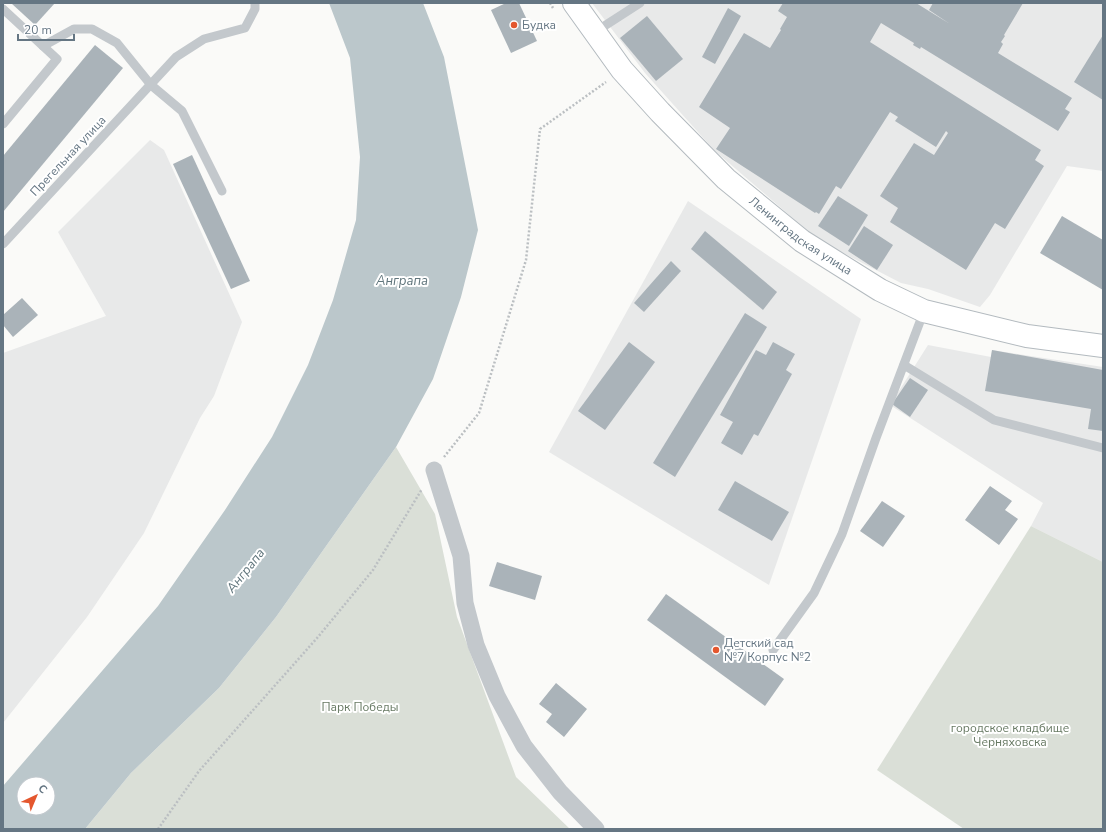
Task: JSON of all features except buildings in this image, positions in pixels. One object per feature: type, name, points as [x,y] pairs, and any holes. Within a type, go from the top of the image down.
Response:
[{"type":"street","name":"Ленинградская улица","points":[[574,3],[622,70],[726,179],[802,241],[880,290],[924,311],[1027,336],[1103,346]]},
{"type":"street","points":[[434,470],[461,556],[465,604],[476,645],[497,696],[524,746],[560,792],[596,829]]},
{"type":"lane","name":"Прегельная улица","points":[[3,244],[176,57],[204,39],[245,28],[255,9],[255,3]]},
{"type":"lane","points":[[595,32],[640,3]]},
{"type":"lane","points":[[3,9],[57,59],[3,124]]},
{"type":"lane","points":[[43,46],[74,29],[92,28],[117,43],[151,85],[182,111],[222,191]]},
{"type":"lane","points":[[773,650],[814,593],[842,534],[876,438],[924,311]]},
{"type":"lane","points":[[904,365],[994,420],[1103,448]]},
{"type":"path","points":[[158,829],[199,771],[318,637],[372,570],[434,470],[479,413],[526,260],[540,129],[610,80]]},
{"type":"shaded area","points":[[592,3],[1103,3],[1103,171],[1067,166],[990,295],[980,307],[928,289],[901,283],[818,240],[715,151],[645,73]]},
{"type":"shaded area","points":[[150,140],[164,150],[242,322],[214,396],[200,418],[144,533],[87,617],[3,723],[3,353],[106,316],[58,232]]},
{"type":"shaded area","points":[[688,201],[861,319],[769,585],[549,452]]},
{"type":"shaded area","points":[[928,345],[991,357],[992,350],[1103,367],[1103,562],[1031,526],[1043,503],[890,405]]},
{"type":"green space","name":"Парк Победы","points":[[396,447],[435,514],[457,617],[516,777],[570,829],[85,829],[131,773],[219,688],[276,617]]},
{"type":"green space","name":"городское кладбище Черняховска","points":[[1031,526],[1103,562],[1103,829],[964,829],[877,770]]},
{"type":"water","name":"Анграпа","points":[[329,3],[423,3],[444,57],[478,230],[461,297],[433,379],[396,447],[276,617],[219,688],[131,773],[85,829],[3,829],[3,786],[158,606],[225,510],[272,437],[308,365],[333,300],[356,220],[360,157],[350,58]]},
{"type":"place","name":"Будка","points":[[514,25]]},
{"type":"place","name":"Детский сад №7 Корпус №2","points":[[716,650]]}]
